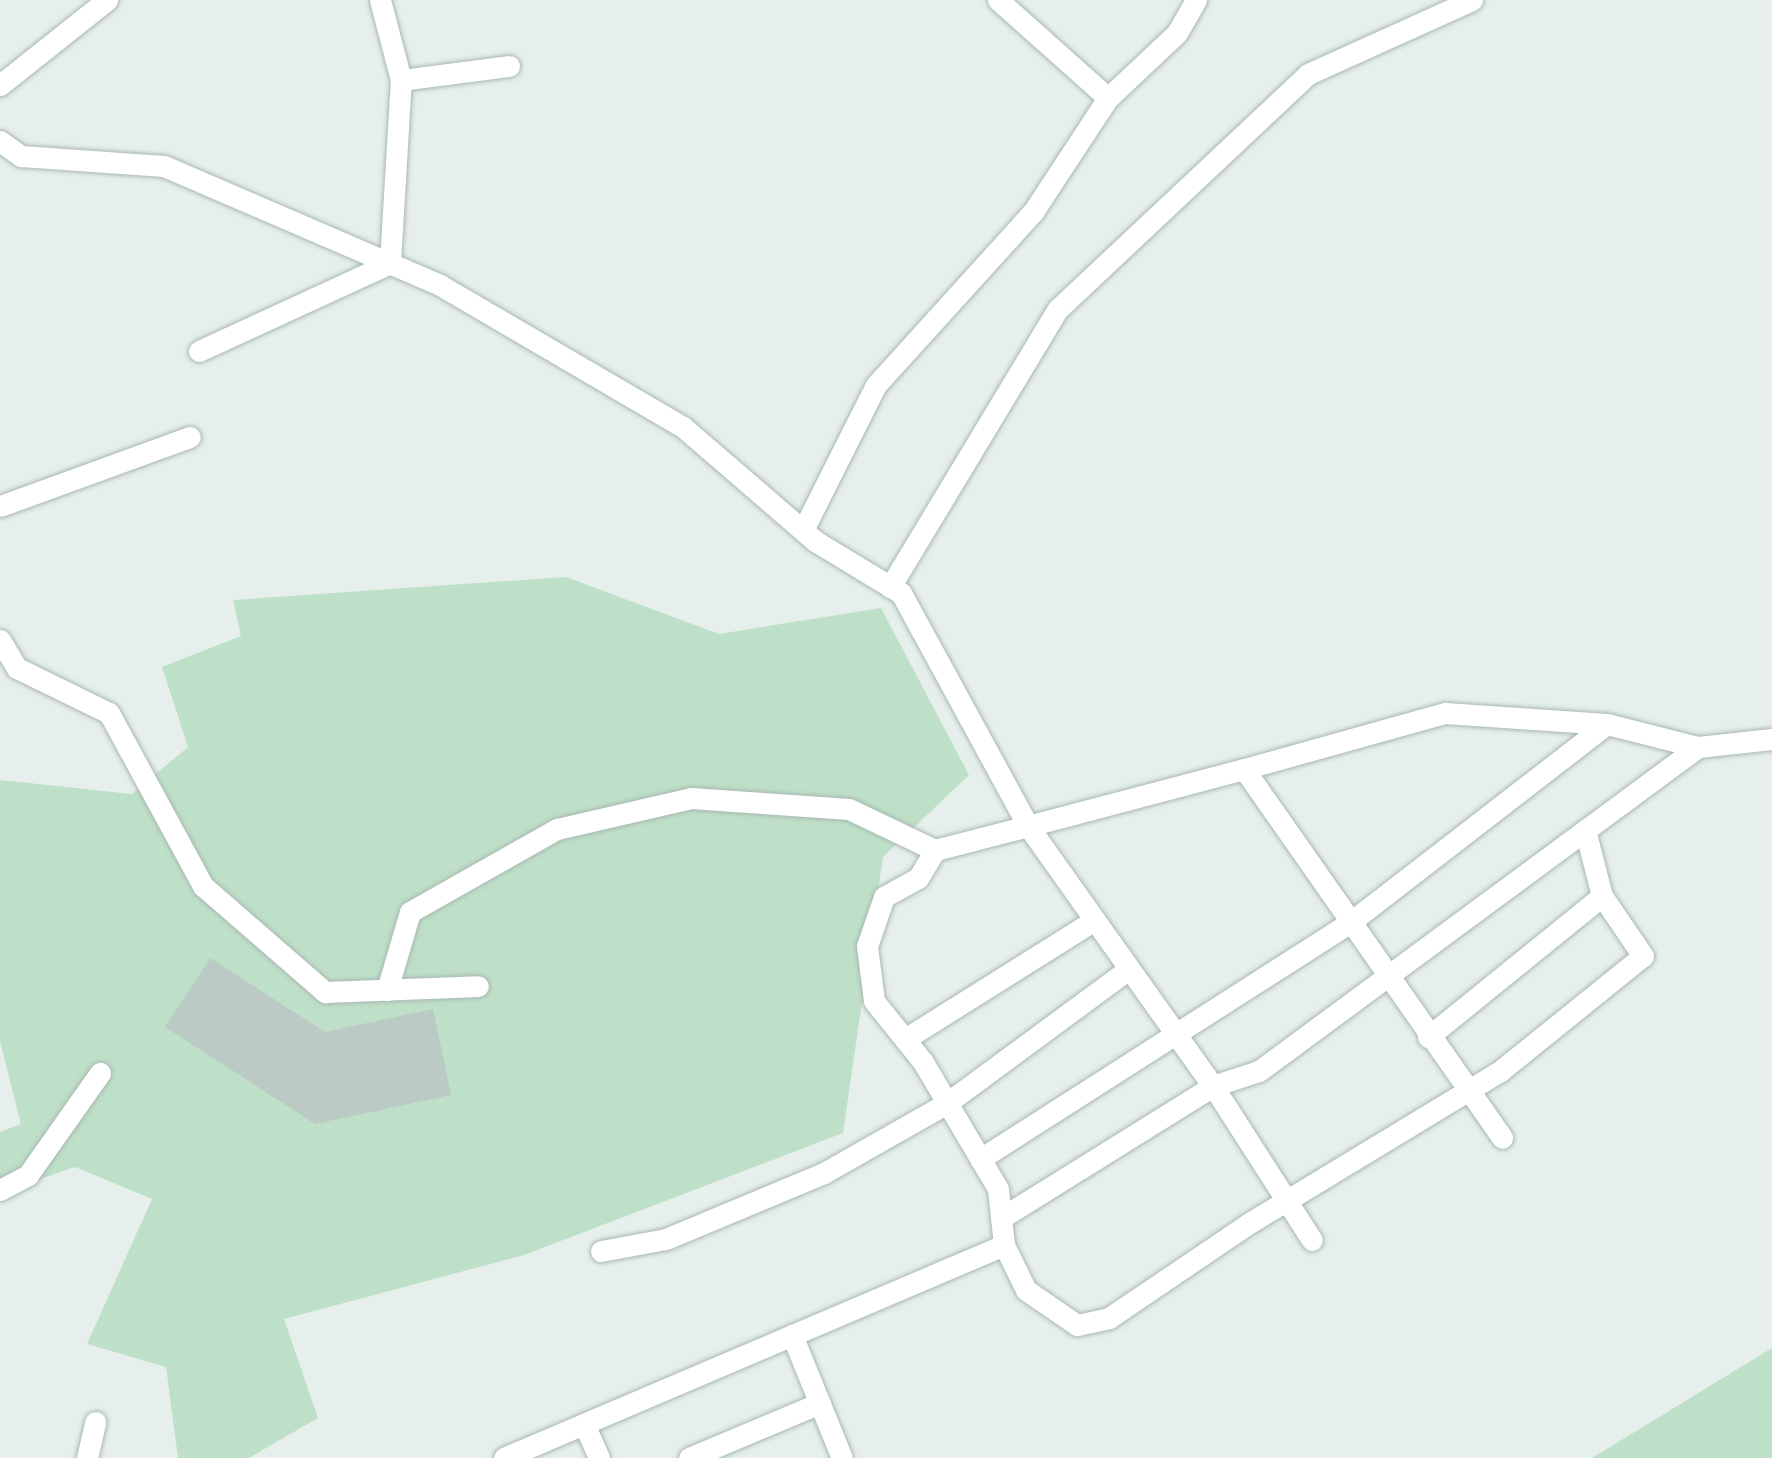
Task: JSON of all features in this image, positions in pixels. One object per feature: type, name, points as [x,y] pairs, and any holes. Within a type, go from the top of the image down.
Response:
[{"type":"street","points":[[0,85],[107,0]]},
{"type":"street","points":[[380,0],[401,80],[390,263]]},
{"type":"street","points":[[998,0],[1108,98]]},
{"type":"street","points":[[803,530],[876,385],[1033,212],[1108,98],[1177,33],[1196,0]]},
{"type":"street","points":[[890,587],[1058,309],[1308,74],[1472,0]]},
{"type":"street","points":[[401,80],[509,66]]},
{"type":"street","points":[[0,141],[21,156],[164,166],[440,285],[683,427],[803,530],[901,593],[1028,826],[1213,1086],[1312,1240]]},
{"type":"street","points":[[199,351],[390,263]]},
{"type":"street","points":[[0,506],[190,437]]},
{"type":"street","points":[[0,640],[17,668],[109,713],[203,886],[325,992],[478,986]]},
{"type":"street","points":[[387,990],[410,912],[557,830],[691,798],[849,809],[935,850],[1445,713],[1606,724],[1698,747],[1772,738]]},
{"type":"street","points":[[980,1159],[1174,1032],[1348,924],[1606,724]]},
{"type":"street","points":[[1001,1218],[1213,1086],[1258,1071],[1698,747]]},
{"type":"street","points":[[1244,769],[1385,978],[1502,1138]]},
{"type":"street","points":[[935,850],[918,878],[884,897],[867,946],[874,1001],[905,1039],[998,1189],[1004,1245],[1026,1290],[1077,1325],[1109,1318],[1465,1088],[1499,1072],[1643,956],[1602,896],[1585,830]]},
{"type":"street","points":[[1428,1037],[1602,896]]},
{"type":"street","points":[[905,1039],[1094,920]]},
{"type":"street","points":[[601,1251],[666,1239],[824,1173],[947,1103],[1129,969]]},
{"type":"street","points":[[0,1190],[28,1175],[100,1073]]},
{"type":"street","points":[[504,1458],[1004,1245]]},
{"type":"street","points":[[792,1335],[842,1458]]},
{"type":"street","points":[[689,1458],[820,1403]]},
{"type":"street","points":[[87,1458],[95,1422]]},
{"type":"street","points":[[584,1424],[599,1458]]},
{"type":"green space","points":[[566,577],[719,634],[881,608],[969,775],[883,857],[843,1133],[524,1255],[284,1319],[318,1418],[249,1458],[178,1458],[166,1367],[87,1344],[152,1199],[75,1167],[0,1193],[0,1132],[21,1124],[0,1041],[0,780],[132,794],[188,747],[162,667],[241,636],[233,600]]},
{"type":"green space","points":[[1772,1348],[1772,1458],[1592,1458]]},
{"type":"building","points":[[210,958],[325,1032],[433,1009],[451,1095],[315,1124],[165,1027]]}]
